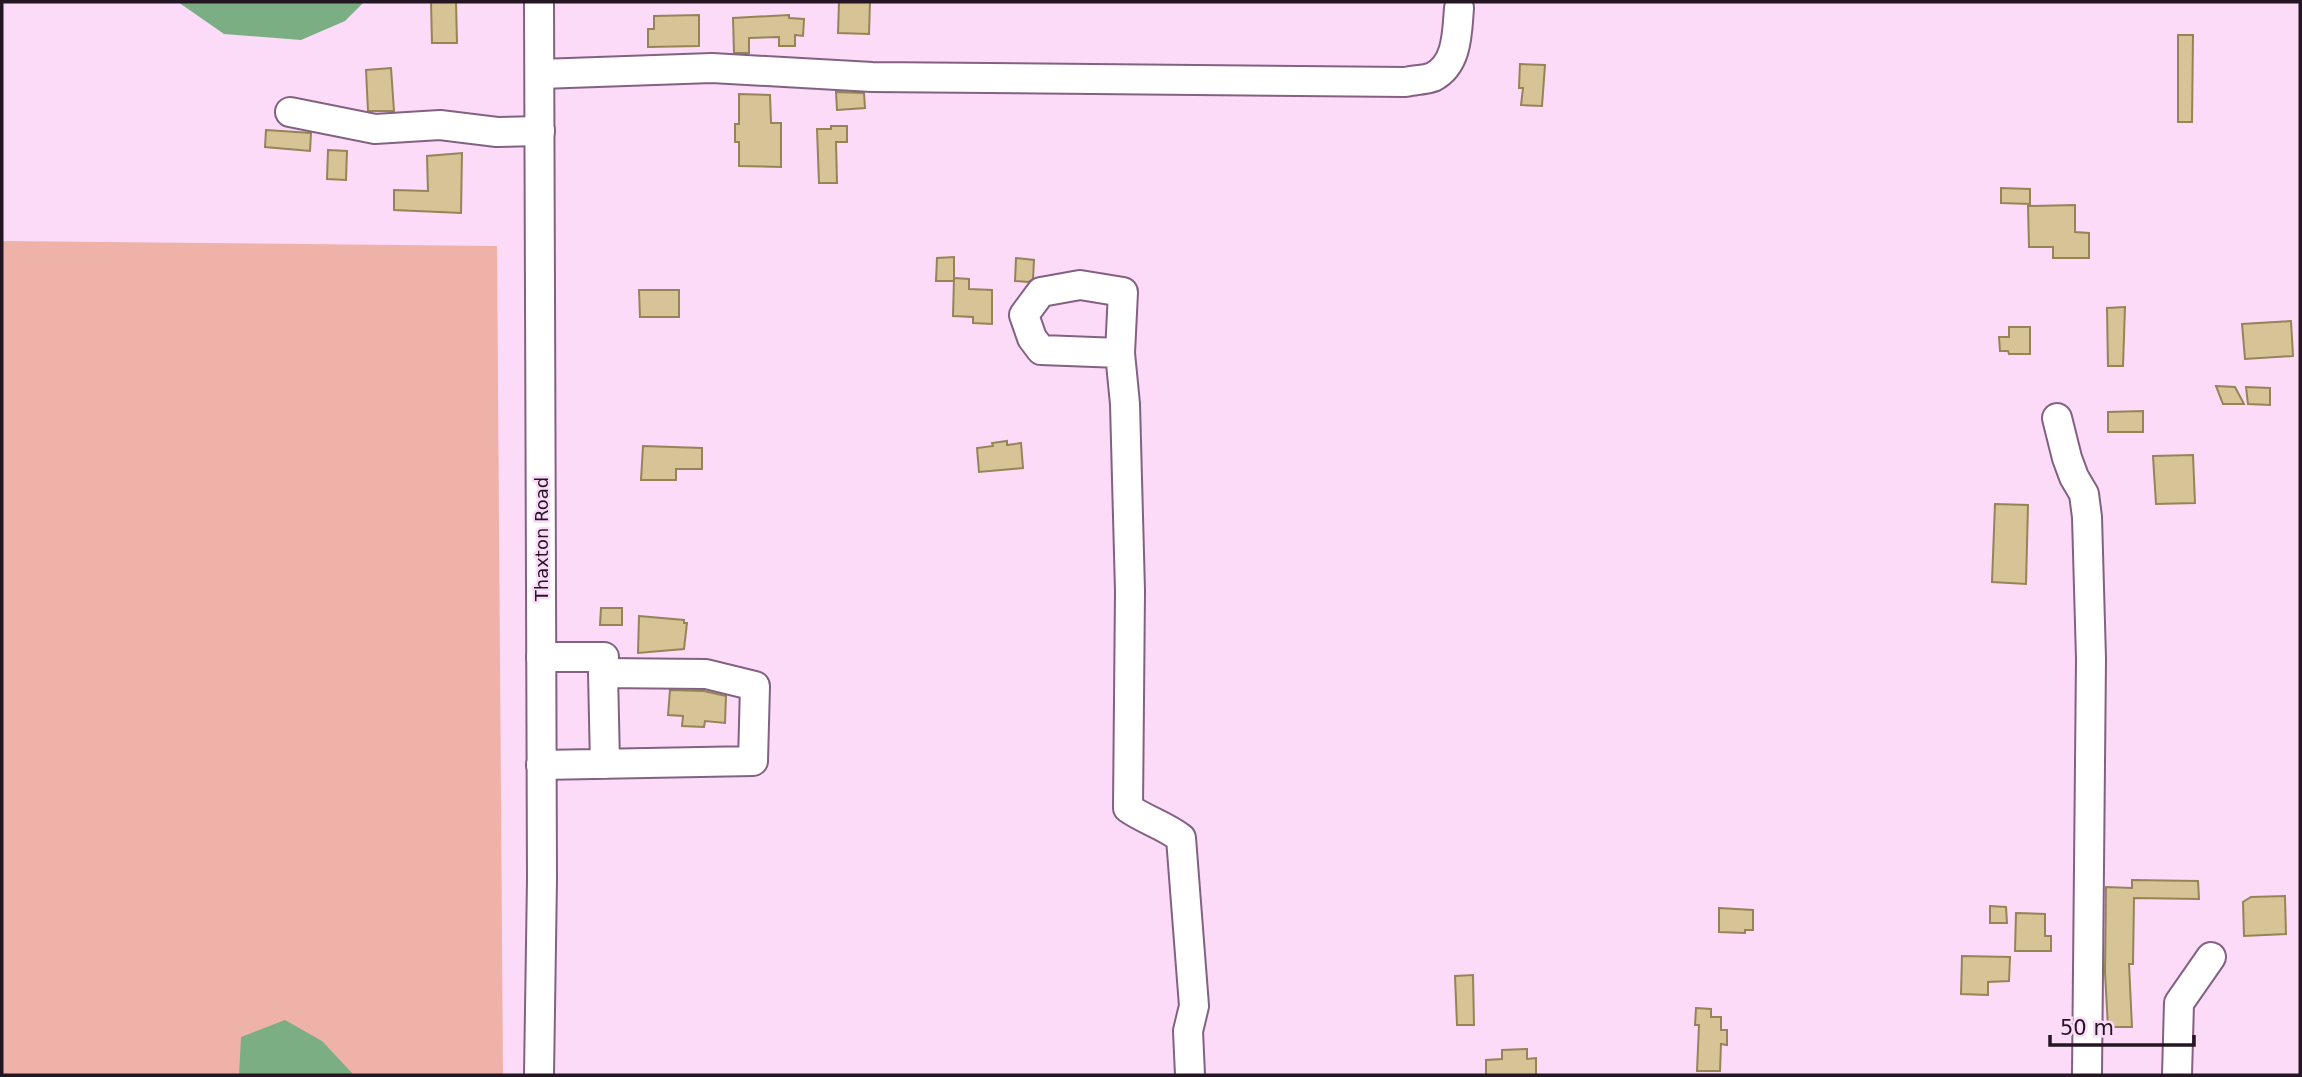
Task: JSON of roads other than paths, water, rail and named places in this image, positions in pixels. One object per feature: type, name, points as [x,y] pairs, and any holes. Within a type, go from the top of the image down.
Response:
[{"type":"street","name":"Thaxton Road","points":[[539,2],[540,1075]]},
{"type":"street","points":[[540,74],[712,68],[872,77],[1406,82],[1433,76],[1450,61],[1459,8]]},
{"type":"street","points":[[289,112],[375,129],[440,125],[497,132],[540,131]]},
{"type":"street","points":[[1120,353],[1125,404],[1130,591],[1128,808],[1145,820],[1165,826],[1181,838],[1194,1006],[1188,1031],[1190,1075]]},
{"type":"street","points":[[2057,418],[2067,458],[2084,494],[2087,517],[2091,659],[2087,1075]]},
{"type":"street","points":[[541,657],[604,655],[754,685],[753,761],[541,765]]},
{"type":"street","points":[[604,655],[605,764]]},
{"type":"street","points":[[2177,1075],[2179,1003],[2211,957]]}]
